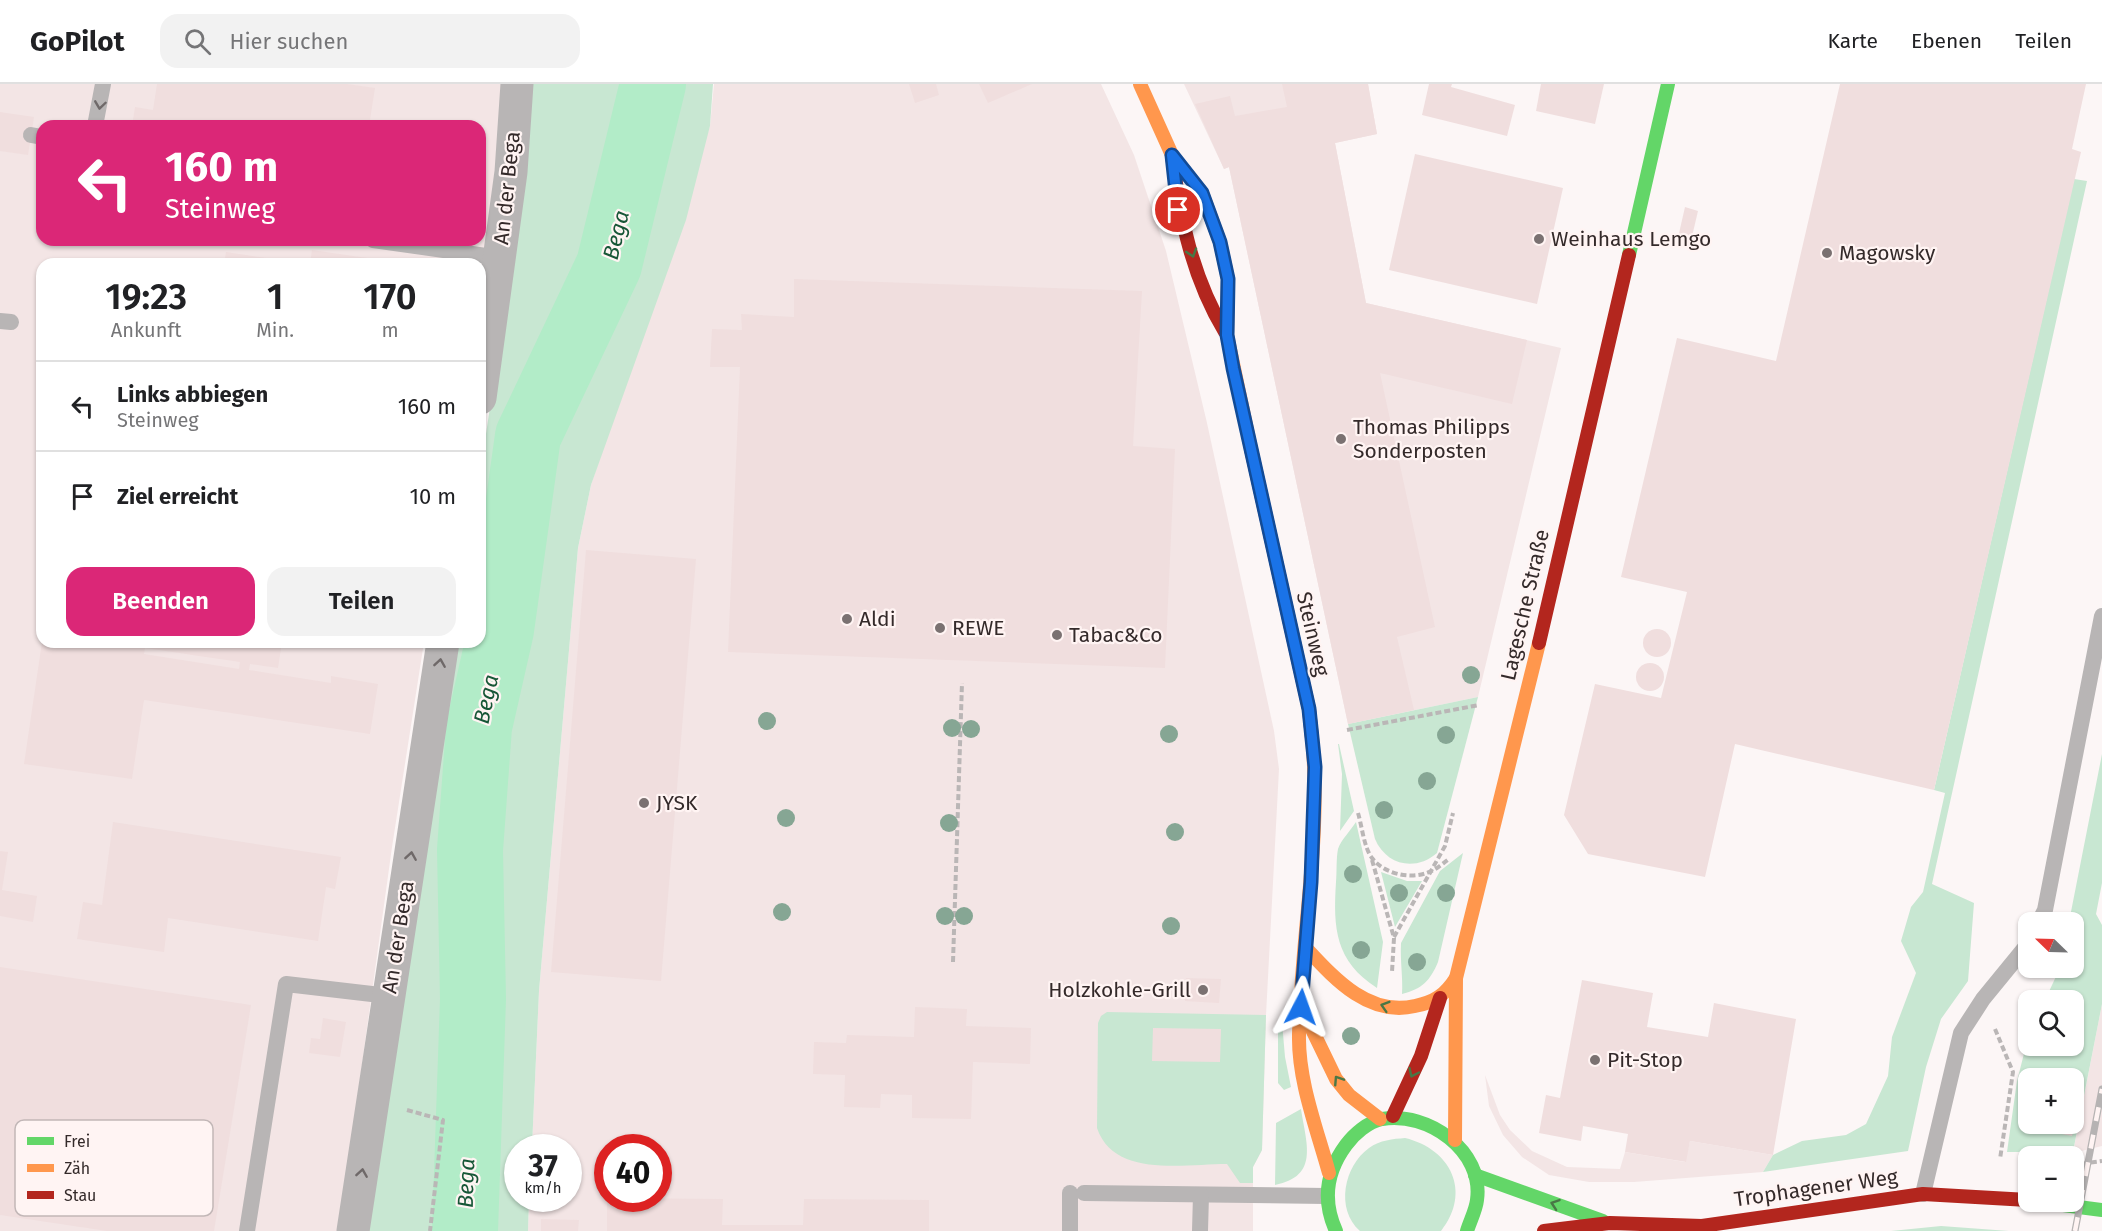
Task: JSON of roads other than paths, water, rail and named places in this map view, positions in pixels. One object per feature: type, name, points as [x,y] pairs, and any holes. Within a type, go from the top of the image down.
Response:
[{"type":"street","name":"An der Bega","points":[[486,356],[511,172],[517,84]]},
{"type":"street","name":"Steinweg","points":[[1140,84],[1172,155],[1202,193],[1220,242],[1228,279],[1227,335],[1309,709],[1315,767],[1315,797],[1299,1037],[1307,1093],[1329,1173]]},
{"type":"street","name":"Lagesche Straße","points":[[1455,1140],[1456,978],[1513,754],[1668,84]]},
{"type":"street","name":"Steinweg","points":[[1172,155],[1178,210],[1209,308],[1227,335]]},
{"type":"street","name":"An der Bega","points":[[353,1231],[442,648]]},
{"type":"street","points":[[1305,947],[1334,979],[1357,995],[1388,1010],[1412,1009],[1440,998]]},
{"type":"street","points":[[1387,1118],[1421,1056],[1440,998],[1456,978]]},
{"type":"street","name":"Steinweg","points":[[1301,1007],[1336,1079],[1348,1095],[1387,1118]]},
{"type":"street","points":[[1336,1231],[1330,1220],[1326,1196],[1329,1173],[1338,1154],[1350,1138],[1364,1126],[1387,1118],[1433,1126],[1455,1140],[1467,1156],[1475,1175],[1477,1193],[1472,1222],[1467,1231]]},
{"type":"street","name":"Trophagener Weg","points":[[1475,1175],[1611,1223]]},
{"type":"street","name":"Trophagener Weg","points":[[1544,1231],[1611,1223],[1702,1226],[1923,1194],[2018,1199]]},
{"type":"street","points":[[2084,1208],[2102,1210]]},
{"type":"lane","points":[[96,120],[103,84]]},
{"type":"lane","points":[[415,246],[500,258]]},
{"type":"lane","points":[[2044,912],[2102,616]]},
{"type":"lane","points":[[1923,1194],[1961,1033],[1983,999],[2018,956]]},
{"type":"lane","points":[[247,1231],[286,984],[389,996]]},
{"type":"lane","points":[[1070,1231],[1077,1193],[1326,1196]]},
{"type":"lane","points":[[1200,1231],[1201,1196]]},
{"type":"waterway","name":"Bega","points":[[465,1231],[473,999],[470,850],[479,727],[501,630],[528,436],[609,265],[653,84]]},
{"type":"railway","points":[[2075,1231],[2102,1089]]},
{"type":"place","name":"Weinhaus Lemgo","points":[[1539,239]]},
{"type":"place","name":"Magowsky","points":[[1827,253]]},
{"type":"place","name":"Thomas Philipps Sonderposten","points":[[1341,439]]},
{"type":"place","name":"Aldi","points":[[847,619]]},
{"type":"place","name":"REWE","points":[[940,628]]},
{"type":"place","name":"Tabac&Co","points":[[1057,635]]},
{"type":"place","name":"JYSK","points":[[644,803]]},
{"type":"place","name":"Holzkohle-Grill","points":[[1203,990]]},
{"type":"place","name":"Pit-Stop","points":[[1595,1060]]}]
